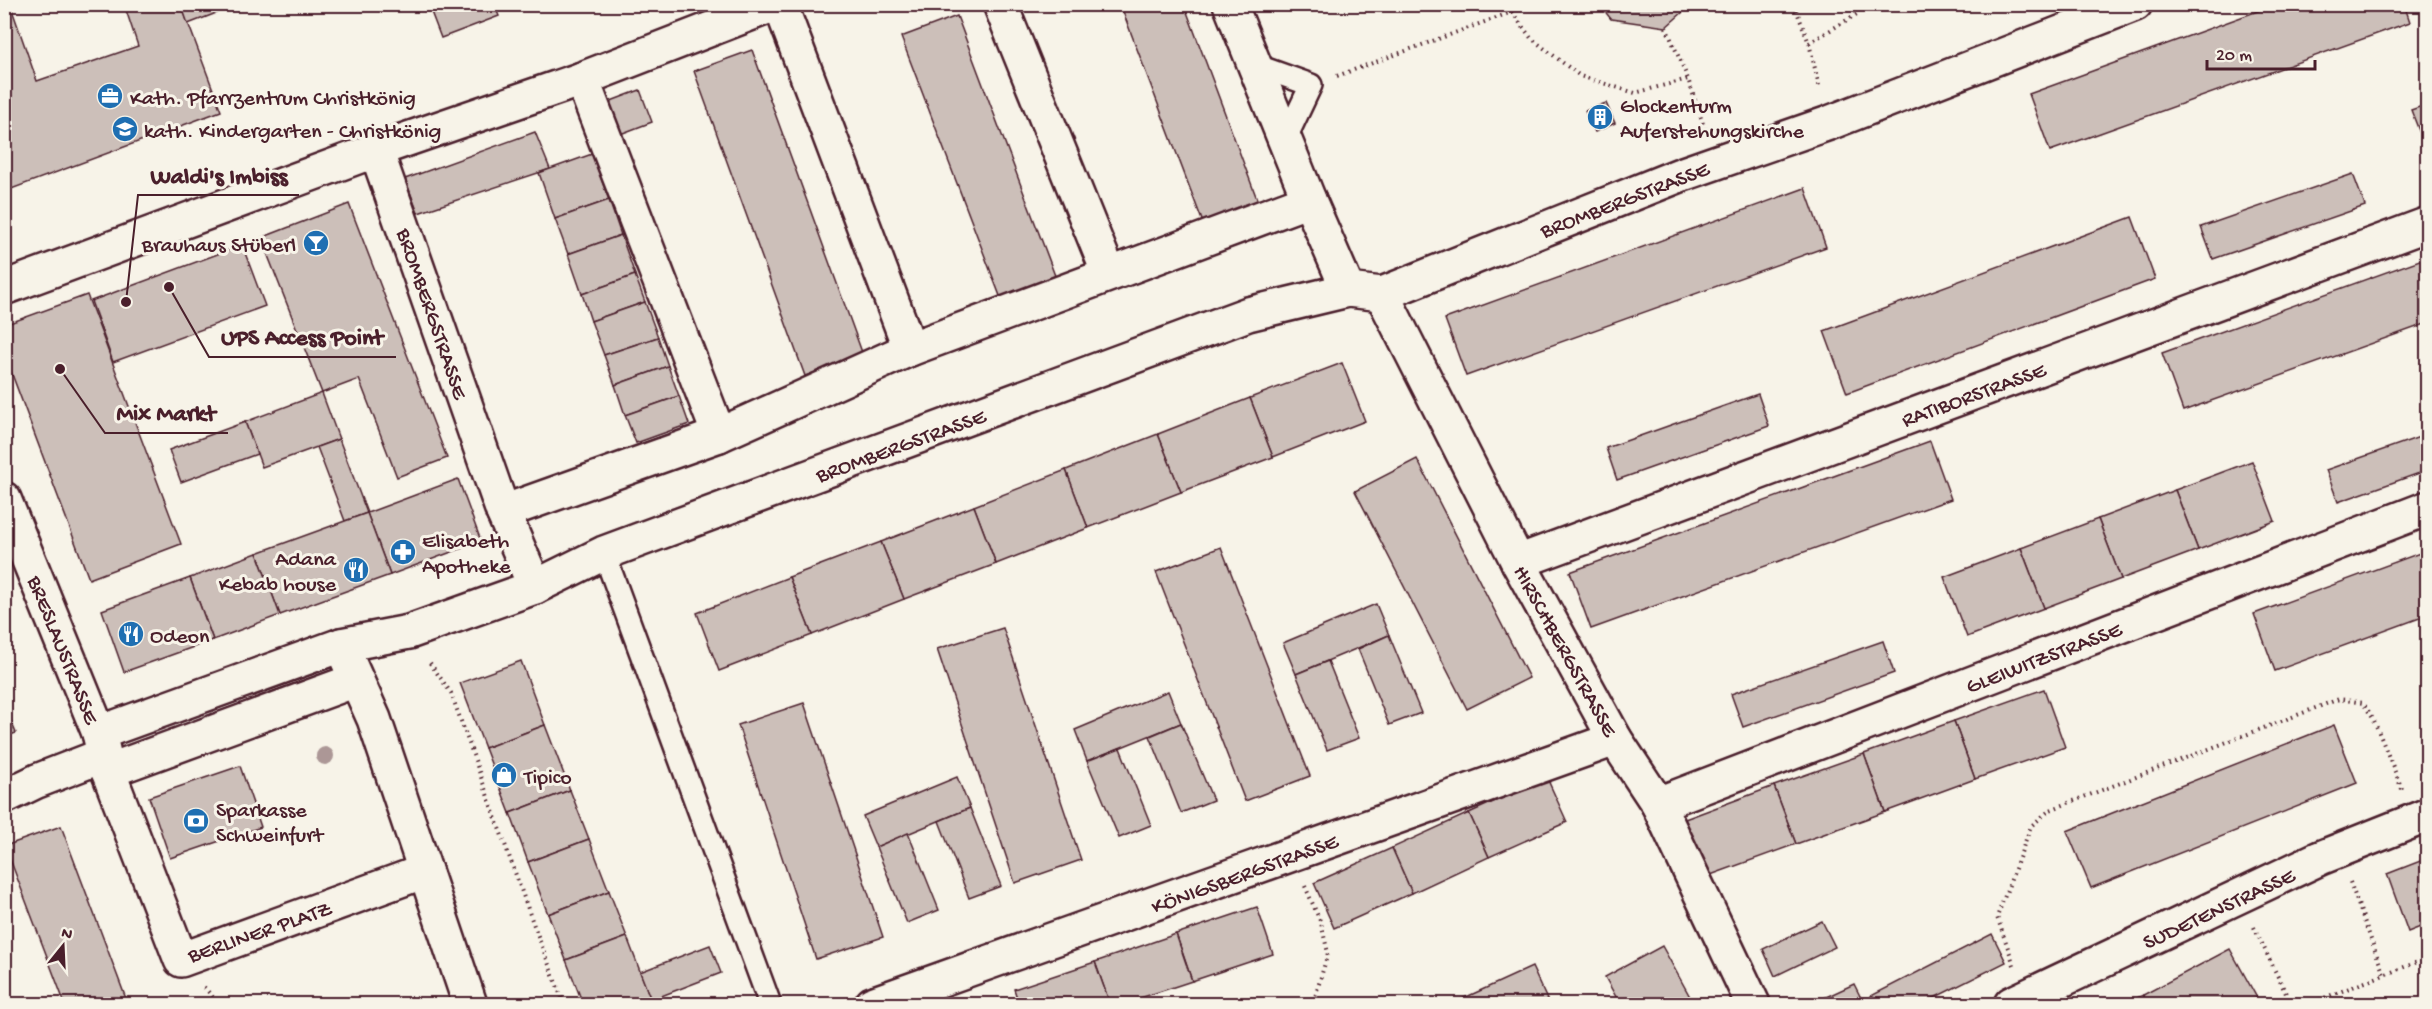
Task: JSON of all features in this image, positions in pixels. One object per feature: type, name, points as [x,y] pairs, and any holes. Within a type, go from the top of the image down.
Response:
[{"type":"street","points":[[4,288],[376,150],[582,79],[775,4]]},
{"type":"street","points":[[780,4],[910,349]]},
{"type":"street","points":[[1000,4],[1108,274]]},
{"type":"street","points":[[1230,4],[1284,140],[1348,290]]},
{"type":"street","name":"BROMBERGSTRASSE","points":[[376,150],[503,512],[535,587],[604,553],[1248,314],[1348,290],[1382,294],[1716,162],[1828,123],[2135,4]]},
{"type":"street","points":[[582,79],[719,435]]},
{"type":"street","points":[[503,512],[719,435],[910,349],[1309,200]]},
{"type":"street","name":"RATIBORSTRASSE","points":[[1518,562],[2427,224]]},
{"type":"street","name":"HIRSCHBERGSTRASSE","points":[[1382,294],[1518,562],[1615,739],[1658,804],[1753,1005]]},
{"type":"street","name":"BRESLAUSTRASSE","points":[[4,499],[104,753]]},
{"type":"street","name":"GLEIWITZSTRASSE","points":[[1658,804],[2427,508]]},
{"type":"street","points":[[4,797],[341,645],[409,633],[535,587]]},
{"type":"street","points":[[341,645],[374,719],[470,1005]]},
{"type":"street","points":[[104,753],[356,680]]},
{"type":"street","name":"KÖNIGSBERGSTRASSE","points":[[873,1005],[1615,739]]},
{"type":"street","name":"BERLINER PLATZ","points":[[104,753],[181,960],[425,871]]},
{"type":"street","name":"SUDETENSTRASSE","points":[[2019,1001],[2339,851],[2422,818]]},
{"type":"lane","points":[[1255,65],[1311,85],[1284,140]]},
{"type":"lane","points":[[604,553],[770,1005]]},
{"type":"path","points":[[1511,4],[1512,12],[1531,38],[1580,76],[1635,93],[1688,79]]},
{"type":"path","points":[[1311,85],[1512,12],[1528,4]]},
{"type":"path","points":[[1794,4],[1809,43],[1828,123]]},
{"type":"path","points":[[1809,43],[1857,14]]},
{"type":"path","points":[[1666,27],[1688,79],[1716,162]]},
{"type":"path","points":[[409,633],[451,693],[564,1005]]},
{"type":"path","points":[[2019,1001],[1997,917],[2031,826],[2050,810],[2339,699],[2363,703],[2373,718],[2422,818]]},
{"type":"path","points":[[2339,851],[2384,975]]},
{"type":"path","points":[[1292,855],[1322,923],[1328,953],[1313,1005]]},
{"type":"path","points":[[2240,897],[2291,1005]]},
{"type":"path","points":[[2308,1005],[2427,958]]},
{"type":"building","name":"Kath. Pfarrzentrum Christkönig","points":[[4,4],[10,4],[37,81],[138,46],[124,4],[181,4],[221,111],[6,191]]},
{"type":"building","points":[[181,4],[240,4],[188,24]]},
{"type":"building","points":[[428,4],[494,4],[499,16],[441,38]]},
{"type":"building","points":[[1120,4],[1184,4],[1263,215],[1208,236]]},
{"type":"building","points":[[1599,4],[1692,4],[1666,27],[1611,19]]},
{"type":"building","points":[[2277,4],[2404,4],[2410,22],[2050,151],[2029,94]]},
{"type":"building","points":[[957,16],[1060,289],[1005,309],[901,37]]},
{"type":"building","points":[[752,50],[863,355],[805,376],[694,71]]},
{"type":"building","points":[[640,90],[652,122],[615,136],[603,104]]},
{"type":"building","name":"Glockenturm Auferstehungskirche","points":[[1606,103],[1615,123],[1595,132],[1585,111]]},
{"type":"building","points":[[2428,104],[2428,154],[2411,110]]},
{"type":"building","points":[[535,132],[550,169],[418,213],[405,179]]},
{"type":"building","points":[[592,154],[609,200],[555,219],[539,173]]},
{"type":"building","points":[[2353,174],[2365,206],[2213,259],[2201,227]]},
{"type":"building","points":[[1805,188],[1826,247],[1466,376],[1445,319]]},
{"type":"building","points":[[609,200],[621,235],[568,254],[555,219]]},
{"type":"building","points":[[349,204],[447,458],[397,477],[359,379],[322,393],[261,238]]},
{"type":"building","points":[[2132,217],[2155,279],[1847,393],[1824,331]]},
{"type":"building","points":[[621,235],[635,275],[582,294],[568,254]]},
{"type":"building","points":[[242,245],[265,306],[113,362],[91,301]]},
{"type":"building","points":[[2428,257],[2428,323],[2183,411],[2162,353]]},
{"type":"building","points":[[635,275],[645,302],[591,321],[582,294]]},
{"type":"building","points":[[87,295],[181,544],[89,579],[4,353],[4,325]]},
{"type":"building","points":[[645,302],[658,337],[604,355],[591,321]]},
{"type":"building","points":[[658,337],[668,366],[615,385],[604,355]]},
{"type":"building","points":[[1342,363],[1365,421],[1273,457],[1250,398]]},
{"type":"building","points":[[668,366],[679,396],[625,415],[615,385]]},
{"type":"building","points":[[322,393],[339,439],[262,467],[245,422]]},
{"type":"building","points":[[1758,394],[1769,426],[1617,480],[1606,448]]},
{"type":"building","points":[[679,396],[689,424],[636,443],[625,415]]},
{"type":"building","points":[[1250,398],[1273,457],[1181,492],[1158,434]]},
{"type":"building","points":[[245,422],[257,454],[181,482],[169,450]]},
{"type":"building","points":[[1158,434],[1181,492],[1088,528],[1066,470]]},
{"type":"building","points":[[2428,434],[2428,470],[2338,502],[2326,470]]},
{"type":"building","points":[[339,439],[367,513],[345,521],[317,447]]},
{"type":"building","points":[[1930,441],[1951,499],[1591,629],[1570,572]]},
{"type":"building","points":[[1417,459],[1529,678],[1467,709],[1355,491]]},
{"type":"building","points":[[2252,461],[2275,521],[2198,550],[2175,490]]},
{"type":"building","points":[[1066,470],[1088,528],[996,564],[974,506]]},
{"type":"building","points":[[458,479],[481,541],[390,575],[367,513]]},
{"type":"building","points":[[2175,490],[2198,550],[2121,579],[2098,519]]},
{"type":"building","points":[[974,506],[996,564],[904,599],[881,542]]},
{"type":"building","points":[[367,513],[390,575],[280,615],[257,553]]},
{"type":"building","points":[[2098,519],[2121,579],[2044,608],[2021,548]]},
{"type":"building","points":[[881,542],[904,599],[812,635],[789,577]]},
{"type":"building","points":[[1221,547],[1310,776],[1245,801],[1156,572]]},
{"type":"building","points":[[2021,548],[2044,608],[1967,637],[1944,577]]},
{"type":"building","points":[[2428,550],[2428,615],[2275,671],[2254,614]]},
{"type":"building","points":[[257,553],[280,615],[213,640],[190,578]]},
{"type":"building","points":[[789,577],[812,635],[719,671],[697,613]]},
{"type":"building","points":[[190,578],[213,640],[124,672],[102,610]]},
{"type":"building","points":[[1376,604],[1389,635],[1296,674],[1283,643]]},
{"type":"building","points":[[1003,628],[1081,860],[1015,883],[937,649]]},
{"type":"building","points":[[1389,635],[1421,713],[1389,725],[1358,649]]},
{"type":"building","points":[[1883,641],[1894,673],[1743,727],[1731,694]]},
{"type":"building","points":[[521,661],[545,725],[485,748],[460,683]]},
{"type":"building","points":[[1328,661],[1359,738],[1327,750],[1296,674]]},
{"type":"building","points":[[2044,689],[2065,747],[1975,779],[1954,721]]},
{"type":"building","points":[[1168,691],[1181,723],[1087,761],[1075,730]]},
{"type":"building","points":[[804,703],[883,937],[816,959],[738,725]]},
{"type":"building","points":[[4,704],[16,733],[4,737]]},
{"type":"building","points":[[1954,721],[1975,779],[1885,812],[1864,754]]},
{"type":"building","points":[[1181,723],[1213,800],[1181,813],[1150,736]]},
{"type":"building","points":[[545,725],[570,790],[510,813],[485,748]]},
{"type":"building","points":[[2334,725],[2357,783],[2091,888],[2067,831]]},
{"type":"building","points":[[1120,748],[1151,825],[1119,838],[1087,761]]},
{"type":"building","points":[[1864,754],[1885,812],[1796,844],[1774,786]]},
{"type":"building","points":[[240,766],[261,827],[170,858],[149,797]]},
{"type":"building","points":[[957,777],[970,808],[876,847],[863,816]]},
{"type":"building","points":[[1547,778],[1567,822],[1489,857],[1469,813]]},
{"type":"building","points":[[1774,786],[1796,844],[1705,877],[1685,819]]},
{"type":"building","points":[[570,790],[589,839],[528,862],[510,813]]},
{"type":"building","points":[[970,808],[1001,886],[969,898],[939,821]]},
{"type":"building","points":[[1469,813],[1489,857],[1412,893],[1392,848]]},
{"type":"building","points":[[61,826],[128,1004],[65,1004],[5,846]]},
{"type":"building","points":[[908,833],[939,910],[907,923],[876,847]]},
{"type":"building","points":[[589,839],[609,891],[548,914],[528,862]]},
{"type":"building","points":[[1392,848],[1412,893],[1334,928],[1314,883]]},
{"type":"building","points":[[2428,858],[2428,924],[2408,932],[2387,874]]},
{"type":"building","points":[[609,891],[627,937],[566,960],[548,914]]},
{"type":"building","points":[[1257,907],[1273,954],[1192,981],[1176,934]]},
{"type":"building","points":[[1822,921],[1835,947],[1775,976],[1763,949]]},
{"type":"building","points":[[1176,934],[1192,981],[1122,1004],[1110,1004],[1095,962]]},
{"type":"building","points":[[1992,934],[2006,962],[1922,1004],[1875,1004],[1871,996]]},
{"type":"building","points":[[627,937],[651,1000],[637,1004],[583,1004],[566,960]]},
{"type":"building","points":[[710,945],[721,973],[651,1000],[640,972]]},
{"type":"building","points":[[1662,946],[1694,1004],[1620,1004],[1605,977]]},
{"type":"building","points":[[2230,949],[2257,998],[2246,1004],[2148,1004],[2143,995]]},
{"type":"building","points":[[1095,962],[1110,1004],[1019,1004],[1014,989]]},
{"type":"building","points":[[1532,967],[1549,1004],[1451,1004]]},
{"type":"building","points":[[1854,984],[1864,1004],[1811,1004]]},
{"type":"building","points":[[2143,995],[2148,1004],[2125,1004]]},
{"type":"place","name":"Kath. Pfarrzentrum Christkönig","points":[[110,96]]},
{"type":"place","name":"Glockenturm Auferstehungskirche","points":[[1600,117]]},
{"type":"place","name":"kath. Kindergarten - Christkönig","points":[[125,129]]},
{"type":"place","name":"Brauhaus Stüberl","points":[[316,243]]},
{"type":"place","name":"UPS Access Point","points":[[169,287]]},
{"type":"place","name":"Waldi's Imbiss","points":[[126,302]]},
{"type":"place","name":"Mix Markt","points":[[60,369]]},
{"type":"place","name":"Elisabeth Apotheke","points":[[403,552]]},
{"type":"place","name":"Adana Kebab house","points":[[356,570]]},
{"type":"place","name":"Odeon","points":[[131,634]]},
{"type":"place","name":"Tipico","points":[[504,775]]},
{"type":"place","name":"Sparkasse Schweinfurt","points":[[196,821]]}]
